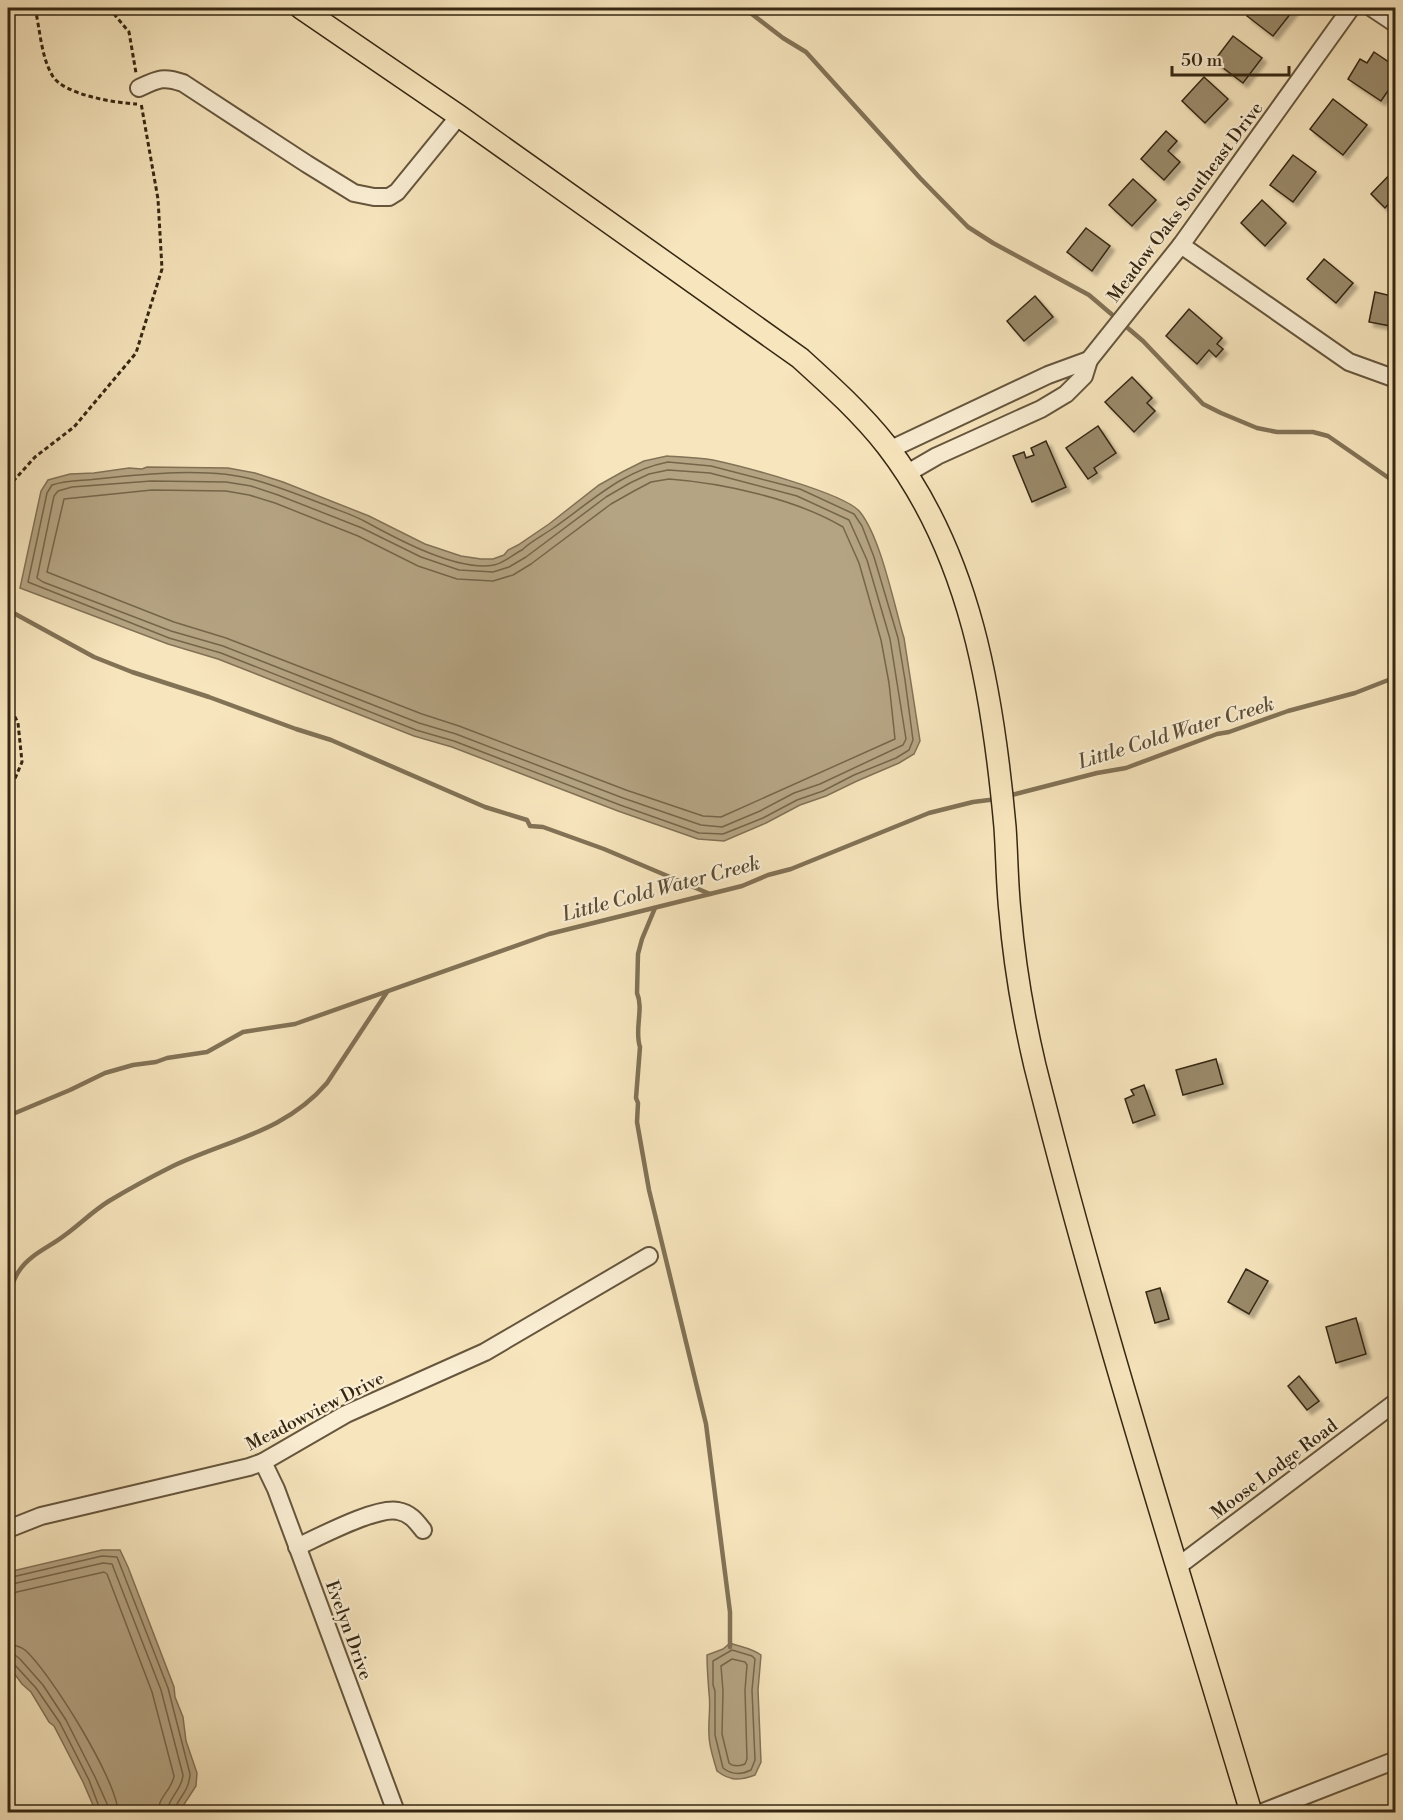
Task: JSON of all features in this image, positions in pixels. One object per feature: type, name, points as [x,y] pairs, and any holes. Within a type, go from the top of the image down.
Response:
[{"type":"main road","points":[[301,8],[459,116],[800,358],[848,402],[889,450],[906,474],[940,533],[974,628],[996,742],[1005,828],[1010,915],[1034,1059],[1111,1346],[1251,1812]]},
{"type":"street","name":"Meadow Oaks Southeast Drive","points":[[906,474],[938,456],[1041,409],[1066,394],[1084,376],[1089,360],[1181,245],[1351,8]]},
{"type":"street","points":[[1372,8],[1395,24]]},
{"type":"street","points":[[139,88],[159,79],[169,78],[183,83],[354,193],[374,197],[389,197],[397,192],[459,116]]},
{"type":"street","points":[[1181,245],[1349,362],[1395,379]]},
{"type":"street","points":[[889,450],[1048,375],[1089,360]]},
{"type":"street","name":"Meadowview Drive","points":[[8,1529],[42,1516],[263,1462],[346,1414],[485,1352],[649,1256]]},
{"type":"street","name":"Moose Lodge Road","points":[[1177,1567],[1395,1402]]},
{"type":"street","name":"Evelyn Drive","points":[[263,1462],[276,1489],[396,1812]]},
{"type":"street","points":[[297,1547],[342,1526],[384,1511],[396,1510],[408,1514],[423,1530]]},
{"type":"street","points":[[1263,1812],[1395,1760]]},
{"type":"path","points":[[35,8],[46,62],[52,77],[72,91],[114,103],[142,105]]},
{"type":"path","points":[[8,487],[35,457],[74,427],[136,353],[162,269],[158,199],[129,32],[109,8]]},
{"type":"path","points":[[8,703],[18,723],[22,762],[8,795]]},
{"type":"water","points":[[667,456],[713,460],[768,474],[835,497],[860,512],[868,524],[881,555],[904,638],[920,741],[914,754],[899,763],[826,796],[800,805],[724,841],[698,839],[618,811],[452,747],[414,736],[218,659],[168,644],[20,588],[41,491],[48,480],[70,474],[147,467],[228,468],[255,473],[369,516],[425,544],[461,556],[493,559],[504,555],[508,550],[549,524],[599,485],[644,461]]},
{"type":"water","points":[[102,1550],[120,1550],[174,1687],[175,1697],[183,1717],[186,1741],[197,1773],[196,1786],[179,1812],[96,1812],[54,1726],[49,1722],[31,1692],[8,1665],[8,1572]]},
{"type":"water","points":[[730,1643],[761,1655],[758,1690],[761,1762],[755,1775],[740,1779],[726,1777],[717,1771],[709,1740],[710,1704],[707,1655],[723,1649]]},
{"type":"building","points":[[1254,8],[1295,8],[1273,36],[1247,16]]},
{"type":"building","points":[[1233,36],[1262,58],[1243,83],[1214,61]]},
{"type":"building","points":[[1374,52],[1396,67],[1396,79],[1381,101],[1348,79],[1360,59],[1367,63]]},
{"type":"building","points":[[1204,77],[1228,99],[1205,123],[1182,101]]},
{"type":"building","points":[[1333,99],[1367,125],[1343,155],[1310,129]]},
{"type":"building","points":[[1166,131],[1177,141],[1168,151],[1180,162],[1164,180],[1141,159]]},
{"type":"building","points":[[1293,155],[1316,172],[1293,202],[1270,185]]},
{"type":"building","points":[[1396,168],[1396,203],[1392,200],[1385,208],[1371,194]]},
{"type":"building","points":[[1133,179],[1156,200],[1132,226],[1109,205]]},
{"type":"building","points":[[1262,200],[1286,223],[1265,246],[1241,223]]},
{"type":"building","points":[[1086,228],[1110,246],[1092,271],[1067,252]]},
{"type":"building","points":[[1324,259],[1353,283],[1336,303],[1307,279]]},
{"type":"building","points":[[1375,292],[1396,297],[1396,327],[1369,322]]},
{"type":"building","points":[[1035,296],[1053,317],[1024,341],[1007,321]]},
{"type":"building","points":[[1189,309],[1222,338],[1217,344],[1223,349],[1216,357],[1209,350],[1197,364],[1166,336]]},
{"type":"building","points":[[1132,377],[1152,398],[1147,403],[1155,411],[1134,432],[1105,402]]},
{"type":"building","points":[[1098,426],[1116,453],[1094,468],[1097,473],[1088,479],[1066,448]]},
{"type":"building","points":[[1046,441],[1066,487],[1032,502],[1013,456],[1024,452],[1026,458],[1034,455],[1031,448]]},
{"type":"building","points":[[1216,1059],[1223,1084],[1183,1095],[1176,1070]]},
{"type":"building","points":[[1144,1085],[1155,1115],[1133,1123],[1125,1099],[1134,1095],[1131,1090]]},
{"type":"building","points":[[1246,1269],[1268,1281],[1249,1314],[1228,1302]]},
{"type":"building","points":[[1160,1288],[1169,1319],[1155,1323],[1146,1292]]},
{"type":"building","points":[[1356,1318],[1366,1354],[1336,1363],[1326,1327]]},
{"type":"building","points":[[1299,1376],[1319,1401],[1307,1410],[1288,1386]]},
{"type":"waterway","points":[[744,8],[783,38],[806,52],[920,178],[968,227],[1089,295],[1143,341],[1203,404],[1257,428],[1277,432],[1313,432],[1328,436],[1396,483]]},
{"type":"waterway","points":[[8,610],[94,657],[331,740],[485,807],[527,820],[530,826],[543,827],[604,849],[710,894]]},
{"type":"waterway","name":"Little Cold Water Creek","points":[[1008,796],[1097,773],[1126,768],[1217,734],[1288,711],[1355,693],[1396,677]]},
{"type":"waterway","name":"Little Cold Water Creek","points":[[8,1116],[105,1073],[133,1065],[207,1052],[243,1032],[295,1024],[549,934],[742,886],[768,875],[791,869],[929,813],[973,802],[997,799]]},
{"type":"waterway","points":[[655,908],[638,954],[637,993],[640,1006],[638,1040],[640,1047],[636,1098],[637,1122],[649,1190],[706,1424],[730,1612],[730,1647]]},
{"type":"waterway","points":[[8,1296],[17,1274],[29,1260],[109,1201],[173,1166],[274,1124],[311,1100],[327,1083],[387,992]]}]
